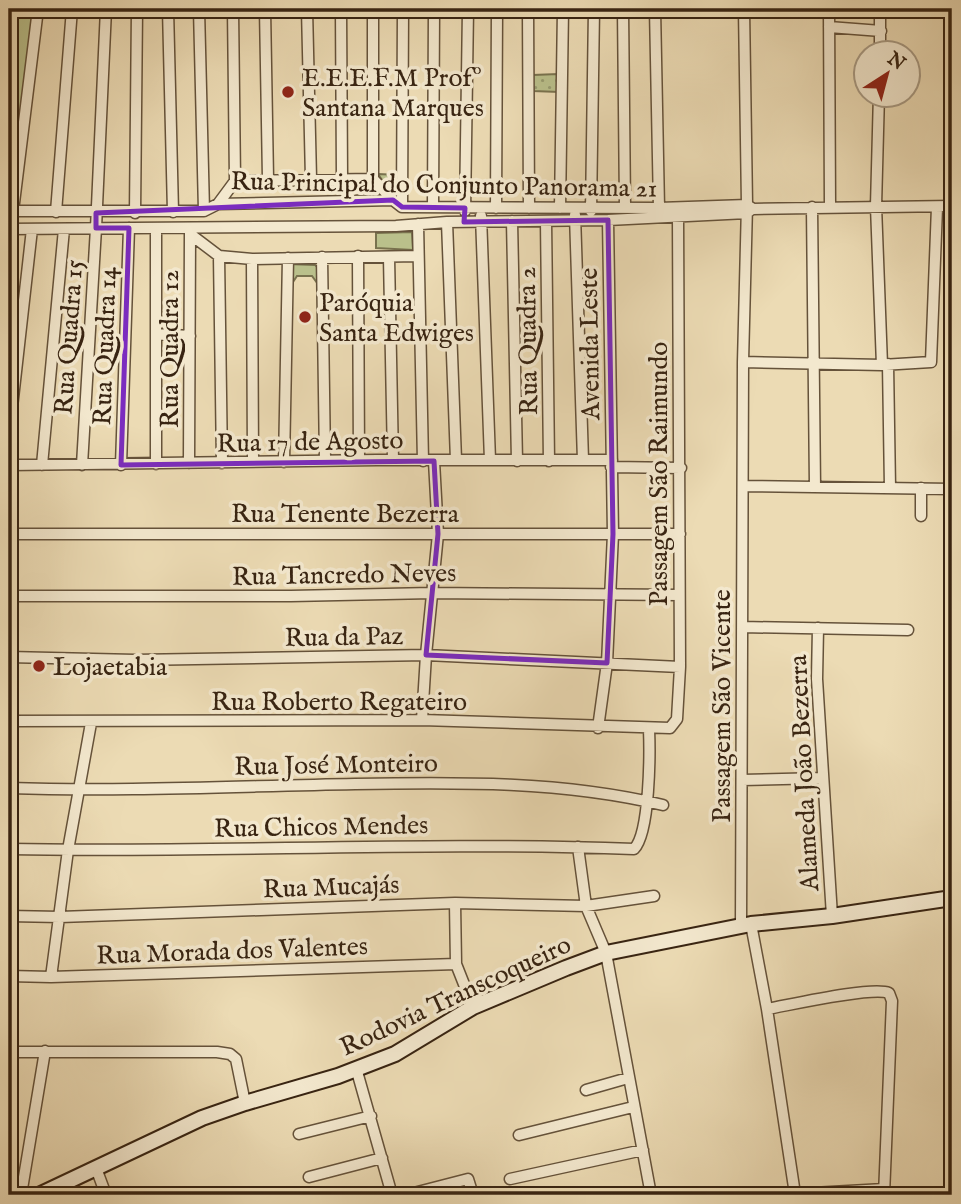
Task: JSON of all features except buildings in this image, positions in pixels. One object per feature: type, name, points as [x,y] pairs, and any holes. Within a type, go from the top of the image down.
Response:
[{"type":"main road","name":"Rodovia Transcoqueiro","points":[[39,1195],[202,1118],[338,1076],[396,1054],[473,1007],[606,953],[746,925],[952,898]]},
{"type":"street","points":[[11,211],[38,9]]},
{"type":"street","points":[[57,212],[72,9]]},
{"type":"street","name":"Rua Quadra 15","points":[[82,464],[106,9]]},
{"type":"street","points":[[135,213],[137,9]]},
{"type":"street","points":[[168,9],[173,212]]},
{"type":"street","points":[[199,9],[204,211]]},
{"type":"street","points":[[218,204],[235,181],[233,9]]},
{"type":"street","points":[[265,9],[268,179]]},
{"type":"street","points":[[307,9],[311,179]]},
{"type":"street","points":[[341,9],[342,178]]},
{"type":"street","points":[[373,9],[373,179]]},
{"type":"street","points":[[398,203],[403,9]]},
{"type":"street","points":[[433,207],[434,9]]},
{"type":"street","points":[[464,222],[468,9]]},
{"type":"street","points":[[496,208],[497,9]]},
{"type":"street","points":[[528,9],[529,208]]},
{"type":"street","points":[[559,208],[563,9]]},
{"type":"street","points":[[591,220],[594,9]]},
{"type":"street","points":[[623,9],[625,207]]},
{"type":"street","points":[[654,9],[659,208]]},
{"type":"street","name":"Passagem São Vicente","points":[[744,9],[749,209],[743,362],[742,780],[746,925],[767,1009],[795,1194]]},
{"type":"street","points":[[829,9],[830,206]]},
{"type":"street","points":[[880,9],[881,38]]},
{"type":"street","points":[[829,27],[881,31]]},
{"type":"street","points":[[879,108],[876,206],[890,488]]},
{"type":"street","points":[[235,181],[373,179],[398,203]]},
{"type":"street","name":"Rua Principal do Conjunto Panorama 21","points":[[11,211],[135,213],[204,211],[218,204],[398,203],[465,208],[749,209]]},
{"type":"street","points":[[812,206],[815,487]]},
{"type":"street","name":"Rua Principal do Conjunto Panorama 21","points":[[9,229],[156,228],[190,231],[396,226],[447,222],[608,220],[812,206],[952,206]]},
{"type":"street","points":[[743,362],[885,364],[932,361],[937,206]]},
{"type":"street","points":[[481,208],[490,460]]},
{"type":"street","points":[[575,208],[583,460]]},
{"type":"street","name":"Passagem São Raimundo","points":[[670,729],[677,719],[680,667],[678,216]]},
{"type":"street","name":"Avenida Leste","points":[[598,728],[607,663],[612,534],[608,220]]},
{"type":"street","points":[[512,221],[517,461]]},
{"type":"street","name":"Rua Quadra 2","points":[[546,221],[549,461]]},
{"type":"street","points":[[447,222],[456,460]]},
{"type":"street","points":[[418,223],[423,461]]},
{"type":"street","name":"Rua Quadra 14","points":[[121,465],[129,228]]},
{"type":"street","points":[[156,228],[156,464]]},
{"type":"street","points":[[9,434],[32,229]]},
{"type":"street","points":[[42,465],[64,229]]},
{"type":"street","points":[[190,231],[219,256],[252,259],[417,256]]},
{"type":"street","name":"Rua Quadra 12","points":[[189,463],[190,231]]},
{"type":"street","points":[[219,256],[222,463]]},
{"type":"street","points":[[358,256],[359,460]]},
{"type":"street","points":[[322,257],[325,460]]},
{"type":"street","points":[[389,257],[393,460]]},
{"type":"street","points":[[284,462],[288,258]]},
{"type":"street","points":[[252,259],[253,462]]},
{"type":"street","points":[[156,334],[190,336]]},
{"type":"street","name":"Rua 17 de Agosto","points":[[9,465],[325,460],[583,460],[681,468]]},
{"type":"street","points":[[422,720],[438,534],[434,461]]},
{"type":"street","points":[[743,486],[952,489]]},
{"type":"street","points":[[921,488],[921,516]]},
{"type":"street","name":"Rua Tenente Bezerra","points":[[9,534],[680,534]]},
{"type":"street","name":"Rua Tancredo Neves","points":[[9,596],[432,593],[679,595]]},
{"type":"street","points":[[742,627],[908,630]]},
{"type":"street","name":"Alameda João Bezerra","points":[[818,628],[817,679],[832,915]]},
{"type":"street","name":"Rua da Paz","points":[[9,657],[135,660],[426,655],[680,667]]},
{"type":"street","name":"Rua Roberto Regateiro","points":[[9,721],[91,723],[422,720],[670,729]]},
{"type":"street","points":[[51,977],[68,850],[91,723]]},
{"type":"street","points":[[646,801],[649,788],[649,729]]},
{"type":"street","points":[[742,780],[823,778]]},
{"type":"street","name":"Rua José Monteiro","points":[[9,788],[80,790],[438,783],[557,788],[663,805]]},
{"type":"street","name":"Rua Chicos Mendes","points":[[9,849],[405,845],[634,849],[641,838],[646,801]]},
{"type":"street","points":[[578,847],[586,906],[606,953],[651,1195]]},
{"type":"street","name":"Rua Mucajás","points":[[9,916],[60,917],[456,903],[586,906],[654,896]]},
{"type":"street","points":[[456,903],[456,964],[473,1007]]},
{"type":"street","name":"Rua Morada dos Valentes","points":[[9,976],[51,977],[456,964]]},
{"type":"street","points":[[767,1009],[881,990],[889,993],[892,1000],[884,1192],[839,1190],[795,1194]]},
{"type":"street","points":[[21,1195],[45,1051]]},
{"type":"street","points":[[9,1052],[230,1054],[236,1059],[245,1103]]},
{"type":"street","points":[[356,1068],[392,1195]]},
{"type":"street","points":[[586,1090],[628,1078]]},
{"type":"street","points":[[519,1135],[633,1107]]},
{"type":"street","points":[[299,1134],[371,1116]]},
{"type":"street","points":[[510,1179],[643,1150]]},
{"type":"street","points":[[309,1177],[382,1158]]},
{"type":"street","points":[[96,1168],[106,1195]]},
{"type":"street","points":[[406,1195],[468,1178],[472,1195]]},
{"type":"highlighted area","points":[[393,200],[402,207],[465,208],[464,222],[608,220],[613,534],[607,663],[426,655],[438,534],[434,461],[121,465],[129,228],[96,228],[96,213]]},
{"type":"green space","points":[[9,9],[35,9],[9,207]]},
{"type":"green space","points":[[558,74],[559,92],[533,91],[533,75]]},
{"type":"green space","points":[[378,174],[398,175],[397,191],[390,192]]},
{"type":"green space","points":[[412,232],[413,250],[376,248],[376,233]]},
{"type":"green space","points":[[288,264],[315,265],[320,269],[320,287],[312,276],[297,276],[287,291]]},
{"type":"place","name":"E.E.E.F.M Profº Santana Marques","points":[[288,92]]},
{"type":"place","name":"Paróquia Santa Edwiges","points":[[305,317]]},
{"type":"place","name":"Lojaetabia","points":[[39,666]]}]
